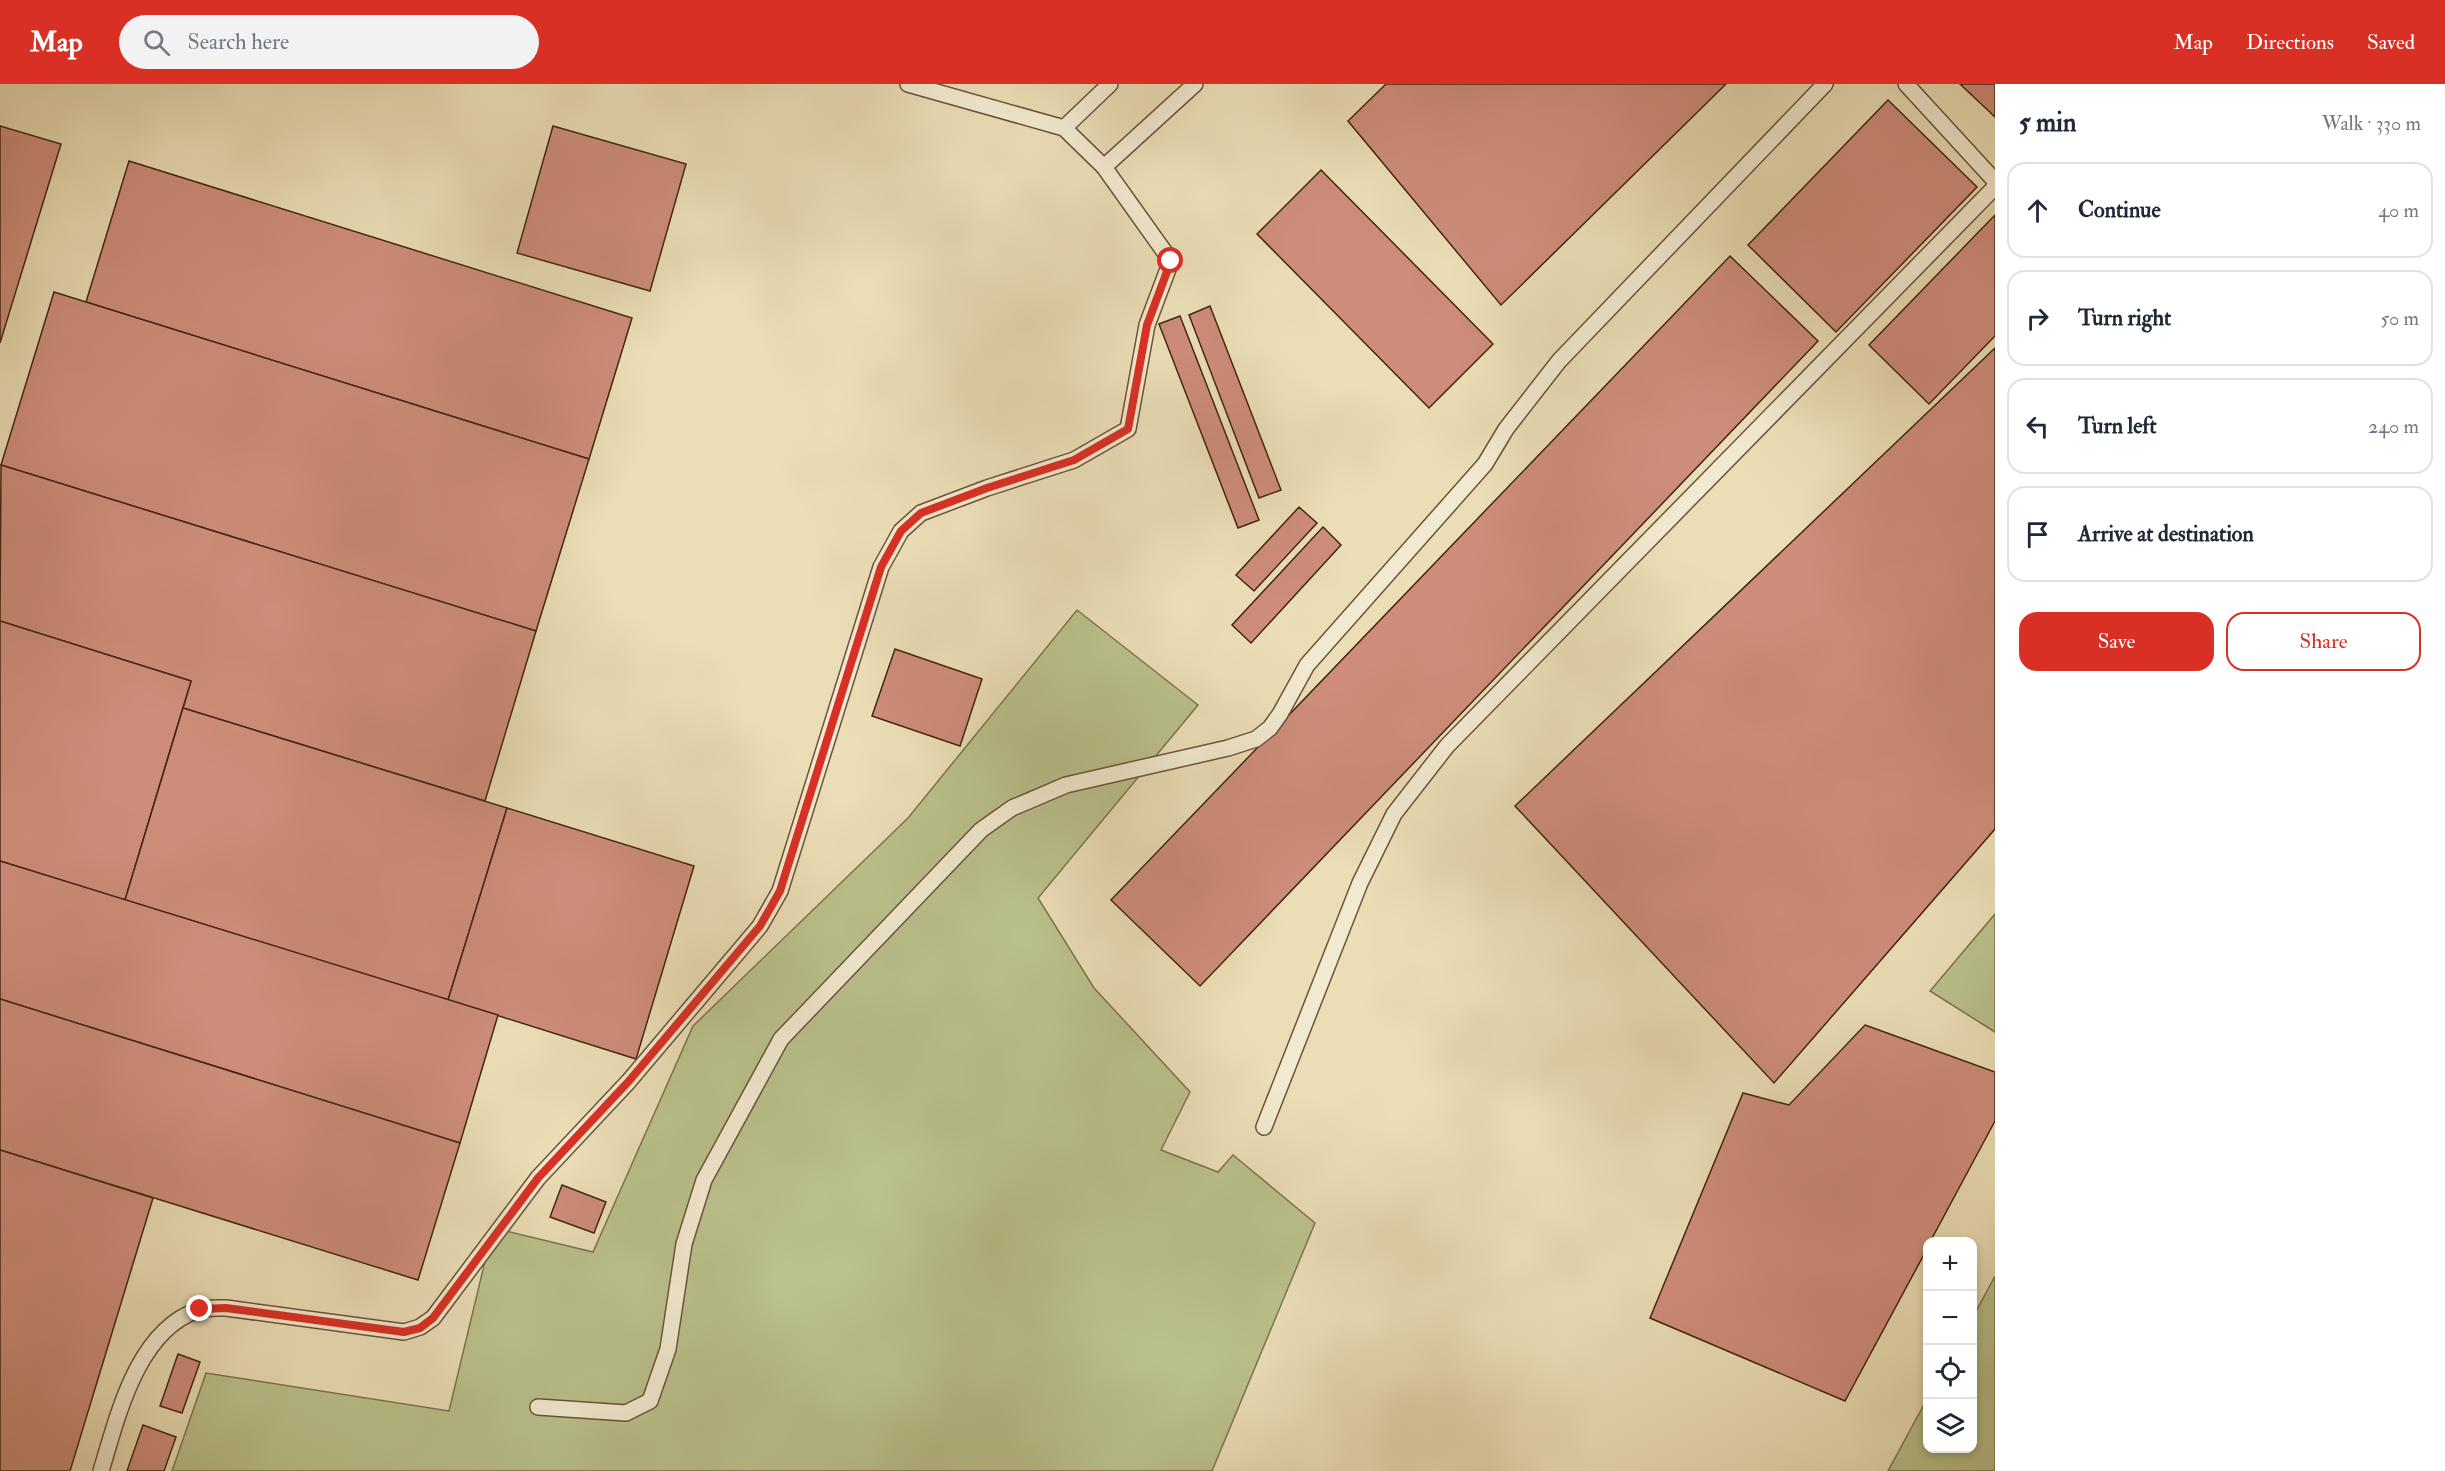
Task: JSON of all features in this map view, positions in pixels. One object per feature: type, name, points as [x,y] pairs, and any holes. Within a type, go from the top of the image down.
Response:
[{"type":"lane","points":[[100,1471],[119,1413],[147,1350],[171,1323],[200,1309],[226,1308],[404,1332],[420,1328],[433,1318],[538,1178],[629,1081],[760,926],[780,891],[881,567],[901,531],[921,513],[987,488],[1074,460],[1128,429],[1147,325],[1171,261],[1104,166],[1064,128],[908,84]]},
{"type":"lane","points":[[1064,128],[1110,84]]},
{"type":"lane","points":[[1104,166],[1195,84]]},
{"type":"lane","points":[[537,1407],[626,1413],[650,1401],[668,1349],[684,1244],[704,1180],[781,1039],[981,830],[1012,808],[1066,785],[1228,748],[1256,739],[1270,728],[1307,665],[1485,464],[1506,429],[1559,361],[1825,84]]},
{"type":"lane","points":[[1906,84],[1995,181]]},
{"type":"lane","points":[[1264,1127],[1360,884],[1394,814],[1447,746],[1995,187]]},
{"type":"green space","points":[[1077,610],[1198,705],[1038,898],[1094,988],[1190,1092],[1161,1150],[1218,1172],[1233,1155],[1315,1223],[1212,1471],[172,1471],[206,1373],[449,1411],[493,1228],[593,1252],[693,1026],[908,818]]},
{"type":"green space","points":[[1995,914],[1995,1032],[1930,991]]},
{"type":"green space","points":[[1995,1276],[1995,1471],[1888,1471],[1923,1406],[1923,1453],[1977,1453],[1977,1310]]},
{"type":"building","points":[[1386,84],[1726,84],[1501,305],[1348,121]]},
{"type":"building","points":[[1960,84],[1995,84],[1995,117]]},
{"type":"building","points":[[1888,100],[1977,187],[1836,332],[1748,245]]},
{"type":"building","points":[[0,126],[61,144],[0,343]]},
{"type":"building","points":[[553,126],[686,164],[650,291],[517,253]]},
{"type":"building","points":[[129,161],[632,318],[589,459],[86,302]]},
{"type":"building","points":[[1321,170],[1493,344],[1429,408],[1257,234]]},
{"type":"building","points":[[1995,215],[1995,336],[1929,404],[1869,345]]},
{"type":"building","points":[[1730,256],[1818,341],[1200,986],[1111,900]]},
{"type":"building","points":[[54,292],[589,459],[536,631],[1,465]]},
{"type":"building","points":[[1210,306],[1281,490],[1259,498],[1189,315]]},
{"type":"building","points":[[1180,316],[1259,520],[1238,528],[1159,324]]},
{"type":"building","points":[[1995,348],[1995,829],[1774,1083],[1515,806]]},
{"type":"building","points":[[1,465],[536,631],[485,801],[183,708],[191,681],[0,621]]},
{"type":"building","points":[[1299,507],[1317,523],[1254,591],[1236,575]]},
{"type":"building","points":[[1323,527],[1341,545],[1251,643],[1232,625]]},
{"type":"building","points":[[0,621],[191,681],[125,900],[0,861]]},
{"type":"building","points":[[895,649],[982,679],[960,746],[872,716]]},
{"type":"building","points":[[183,708],[507,808],[448,1000],[125,900]]},
{"type":"building","points":[[507,808],[694,866],[636,1059],[448,1000]]},
{"type":"building","points":[[0,861],[498,1015],[460,1143],[0,999]]},
{"type":"building","points":[[0,999],[460,1143],[418,1280],[0,1150]]},
{"type":"building","points":[[1865,1025],[1995,1072],[1995,1121],[1933,1237],[1923,1237],[1923,1256],[1845,1401],[1650,1318],[1743,1093],[1789,1105]]},
{"type":"building","points":[[0,1150],[153,1198],[70,1471],[0,1471]]},
{"type":"building","points":[[562,1185],[606,1202],[594,1233],[550,1217]]},
{"type":"building","points":[[178,1354],[200,1362],[182,1413],[160,1406]]},
{"type":"building","points":[[143,1425],[176,1437],[164,1471],[127,1471]]},
{"type":"route","points":[[200,1309],[226,1308],[404,1332],[420,1328],[433,1318],[538,1178],[629,1081],[760,926],[780,891],[881,567],[901,531],[921,513],[987,488],[1074,460],[1128,429],[1147,325],[1171,261]]}]
